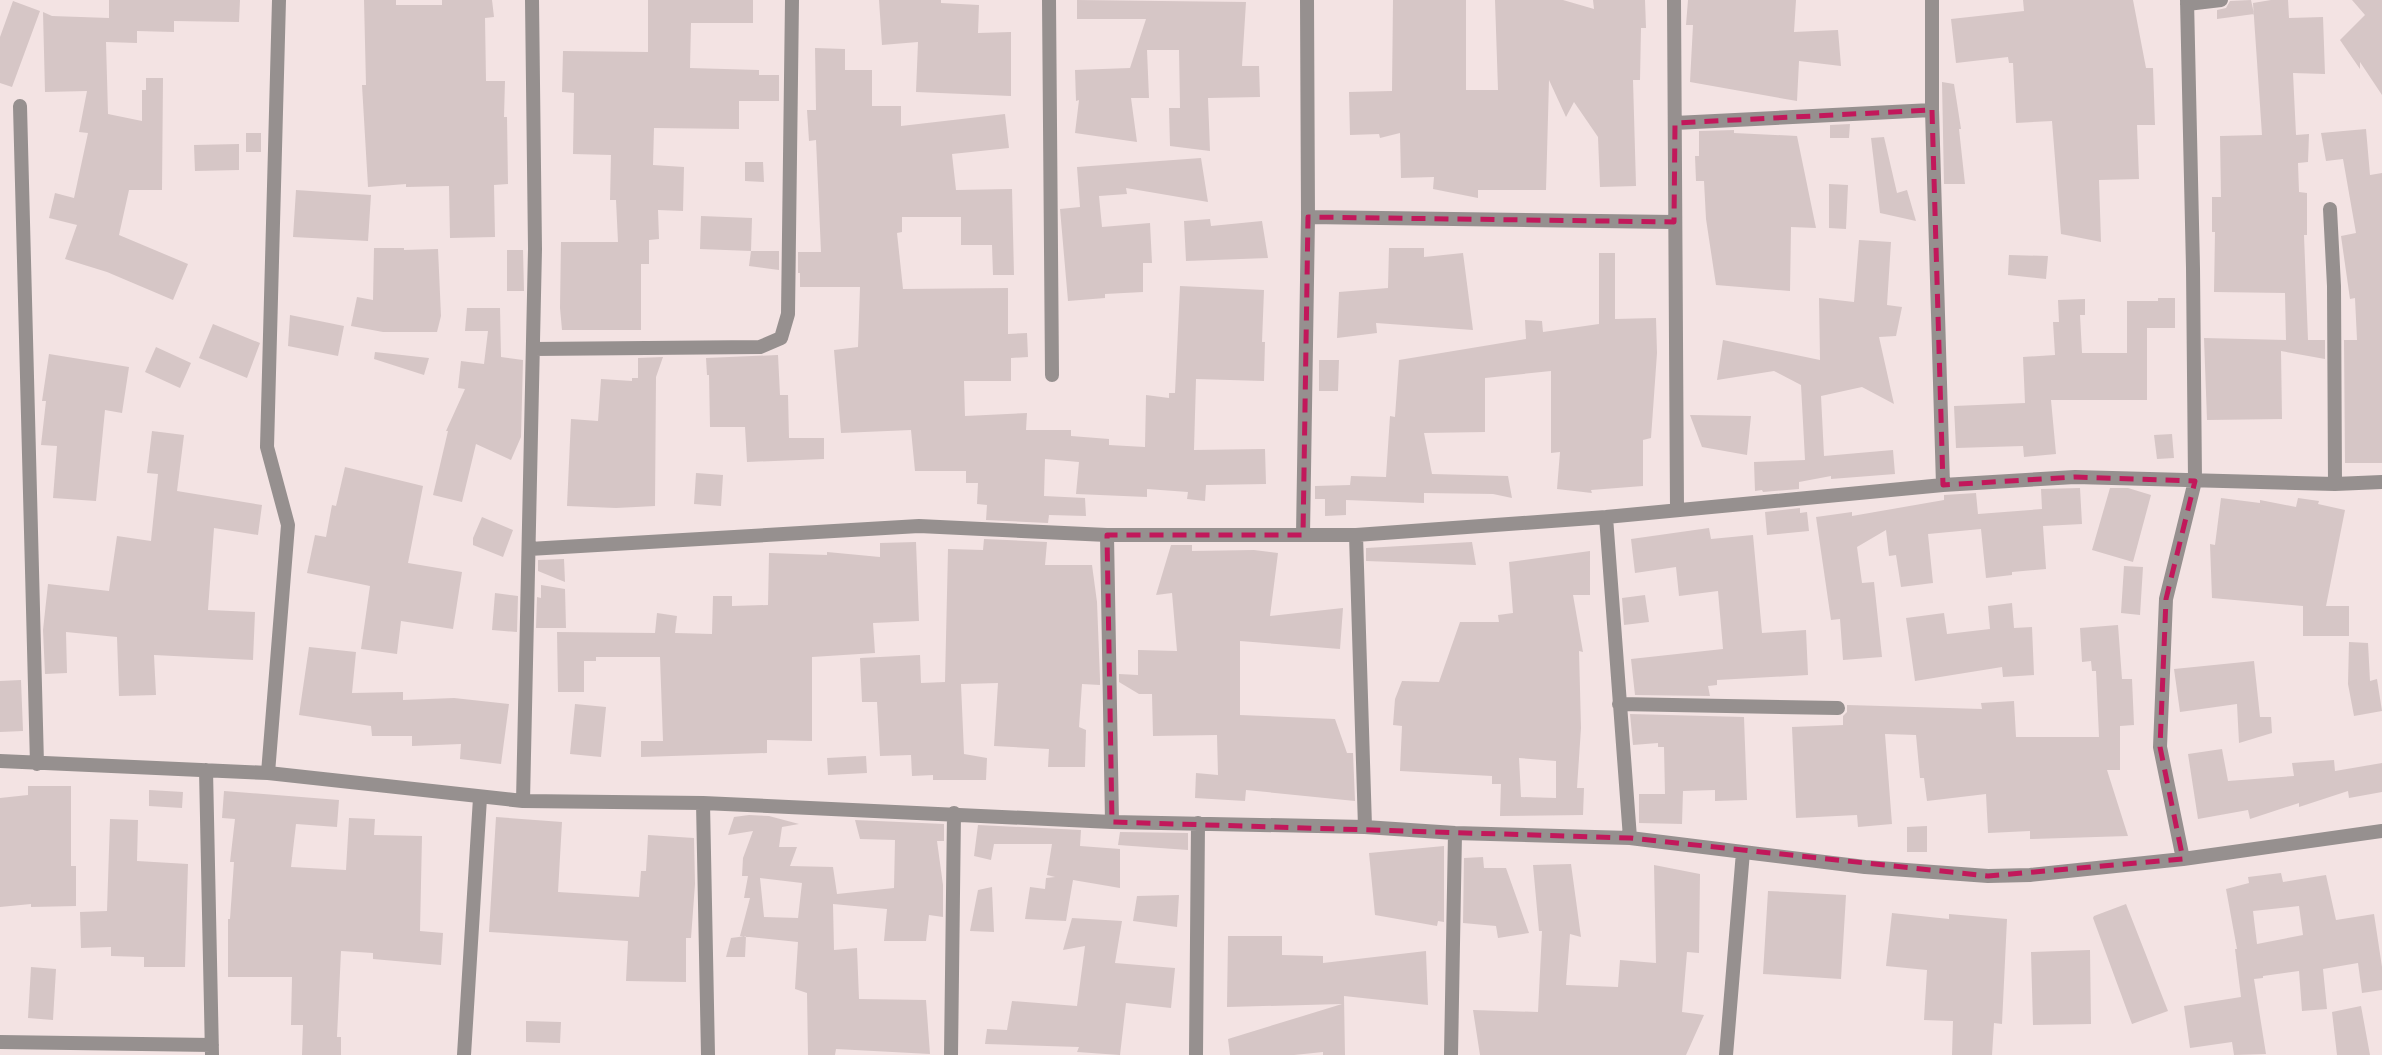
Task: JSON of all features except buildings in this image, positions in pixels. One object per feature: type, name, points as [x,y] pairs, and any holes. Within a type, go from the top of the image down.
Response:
[{"type":"street","points":[[268,773],[288,525],[267,447],[279,0]]},
{"type":"street","points":[[523,802],[535,249],[532,0]]},
{"type":"street","points":[[533,349],[761,347],[781,338],[788,314],[793,0]]},
{"type":"street","points":[[1049,0],[1052,375]]},
{"type":"street","points":[[1303,535],[1308,217],[1307,0]]},
{"type":"street","points":[[1674,0],[1677,510]]},
{"type":"street","points":[[1932,0],[1932,110],[1943,485]]},
{"type":"street","points":[[2183,859],[2160,747],[2166,600],[2195,481],[2187,2],[2221,0]]},
{"type":"street","points":[[20,106],[37,764]]},
{"type":"street","points":[[1675,123],[1932,110]]},
{"type":"street","points":[[2330,209],[2334,286],[2335,484]]},
{"type":"street","points":[[1308,217],[1674,222]]},
{"type":"street","points":[[529,549],[919,526],[1107,535],[1356,535],[1606,517],[1943,485],[2075,477],[2335,484],[2382,482]]},
{"type":"street","points":[[1606,517],[1630,838]]},
{"type":"street","points":[[1107,535],[1112,822]]},
{"type":"street","points":[[1356,535],[1365,827]]},
{"type":"street","points":[[1619,704],[1838,708]]},
{"type":"street","points":[[0,761],[268,773],[523,802],[703,803],[1112,822],[1365,827],[1455,833],[1630,838],[1865,867],[1988,876],[2031,875],[2183,859],[2382,831]]},
{"type":"street","points":[[0,1042],[212,1050],[206,770]]},
{"type":"street","points":[[464,1055],[480,798]]},
{"type":"street","points":[[703,803],[708,1055]]},
{"type":"street","points":[[951,1055],[954,813]]},
{"type":"street","points":[[1196,1055],[1198,823]]},
{"type":"street","points":[[1451,1055],[1455,833]]},
{"type":"street","points":[[1726,1055],[1743,852]]},
{"type":"highlighted area","points":[[1932,110],[1943,485],[2075,477],[2195,481],[2166,599],[2160,747],[2183,859],[1988,876],[1630,838],[1112,822],[1107,535],[1303,535],[1308,217],[1674,222],[1675,123]]}]
